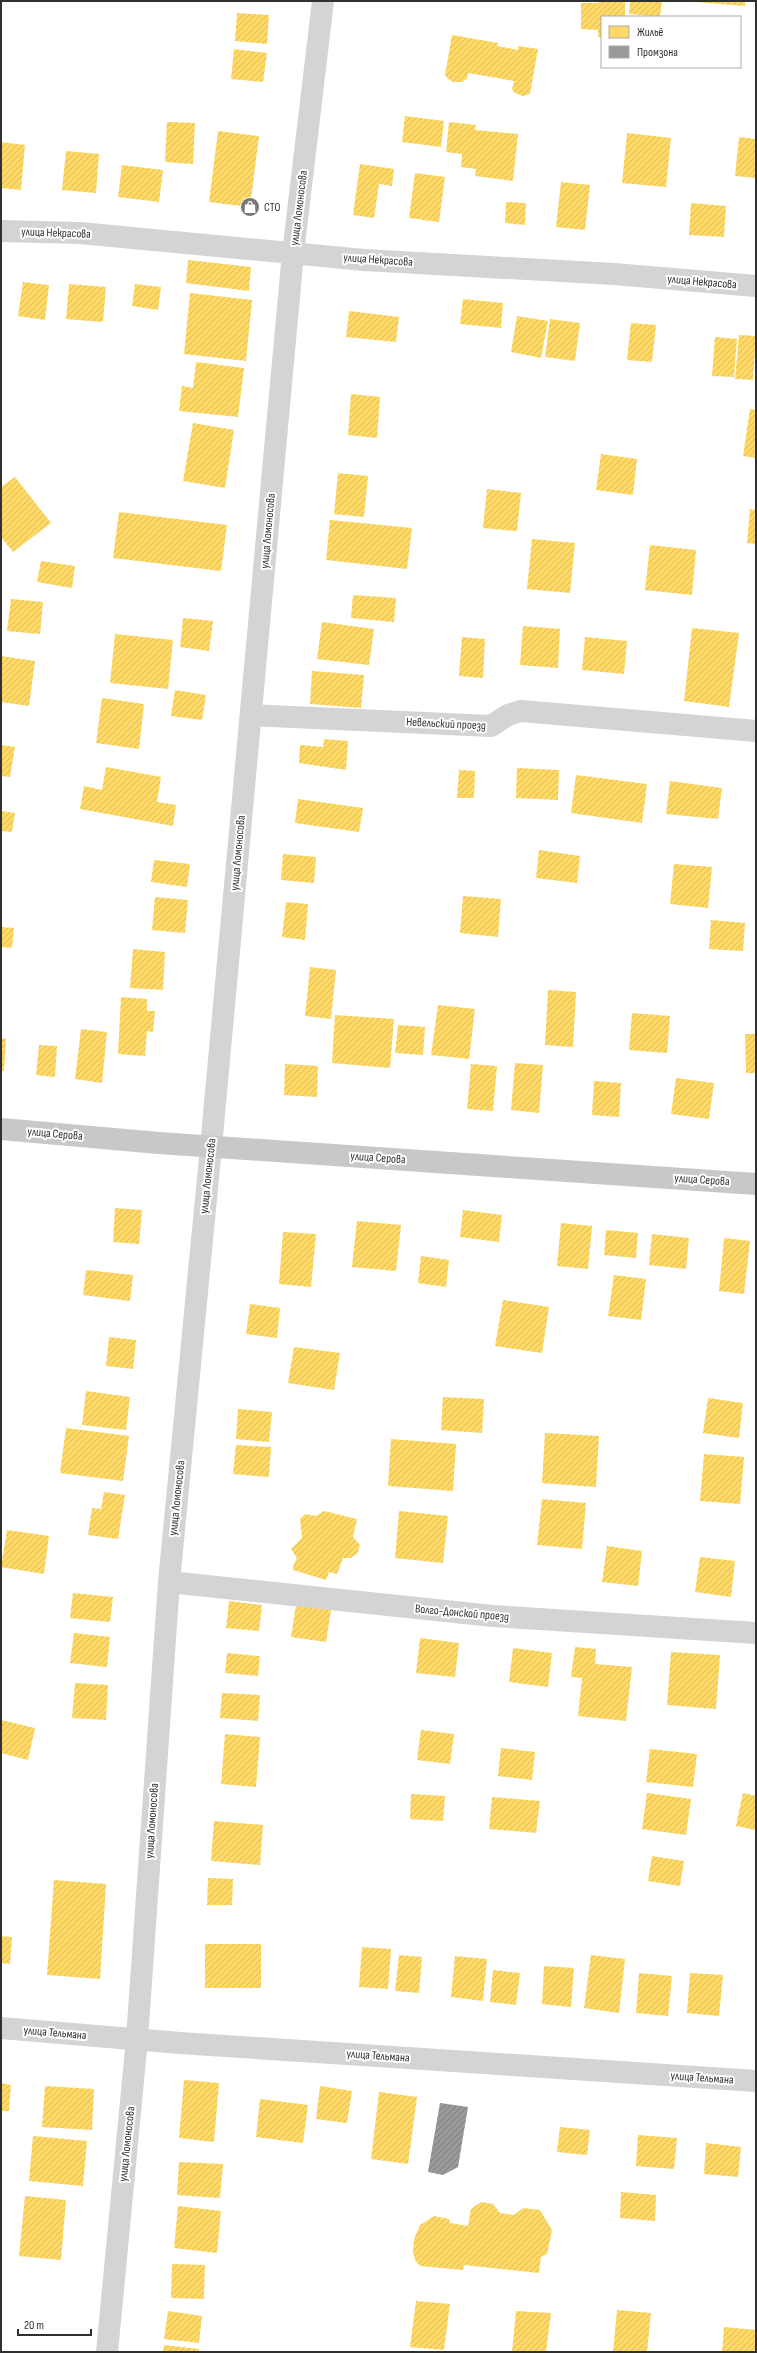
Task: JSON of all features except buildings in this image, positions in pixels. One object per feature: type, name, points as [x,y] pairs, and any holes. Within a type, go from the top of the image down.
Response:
[{"type":"main road","name":"улица Серова","points":[[1,1129],[211,1147],[756,1184]]},
{"type":"street","name":"улица Ломоносова","points":[[107,2352],[137,2039],[168,1582],[211,1147],[293,253],[323,1]]},
{"type":"street","name":"улица Некрасова","points":[[1,231],[80,233],[293,253],[756,286]]},
{"type":"street","name":"Невельский проезд","points":[[251,714],[491,726],[508,715],[521,711],[756,731]]},
{"type":"street","name":"Волго-Донской проезд","points":[[168,1582],[493,1616],[756,1633]]},
{"type":"street","name":"улица Тельмана","points":[[1,2028],[137,2039],[756,2081]]},
{"type":"place","name":"СТО","points":[[250,207]]}]
